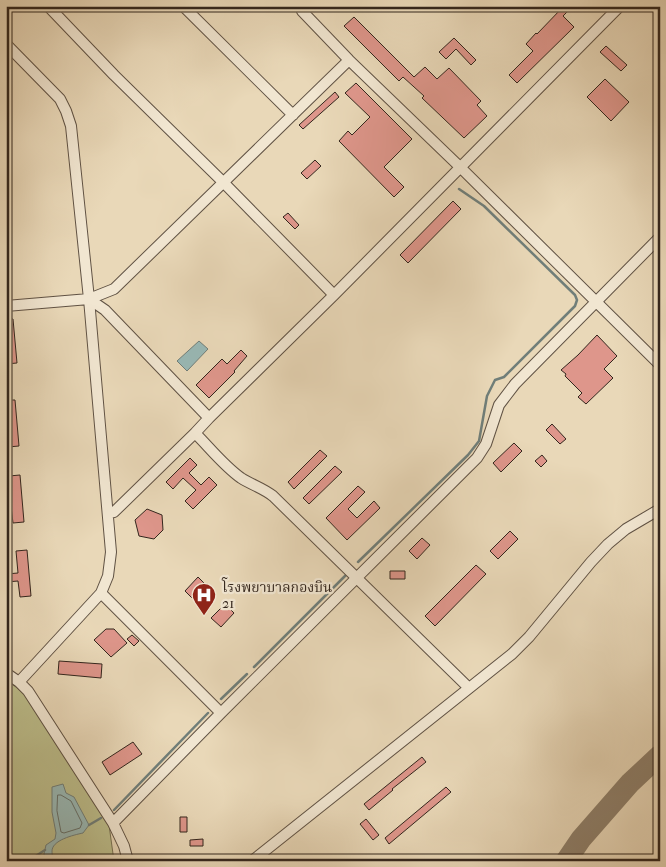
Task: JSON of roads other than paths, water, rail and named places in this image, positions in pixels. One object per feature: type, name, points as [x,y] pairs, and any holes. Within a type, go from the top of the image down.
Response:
[{"type":"lane","points":[[48,6],[114,75],[334,295]]},
{"type":"lane","points":[[183,6],[293,115]]},
{"type":"lane","points":[[300,6],[302,11],[349,60],[660,365]]},
{"type":"lane","points":[[108,513],[114,512],[195,434],[620,6]]},
{"type":"lane","points":[[6,44],[60,99],[71,126],[89,299],[111,552],[108,576],[101,594],[19,682]]},
{"type":"lane","points":[[6,306],[89,299],[114,289],[349,60]]},
{"type":"lane","points":[[113,823],[477,458],[486,444],[499,405],[505,396],[660,237]]},
{"type":"lane","points":[[89,299],[105,310],[209,418]]},
{"type":"lane","points":[[195,434],[231,470],[243,479],[265,489],[273,496],[469,688]]},
{"type":"lane","points":[[252,861],[512,654],[529,637],[608,544],[626,528],[660,508]]},
{"type":"lane","points":[[101,594],[221,713]]},
{"type":"lane","points":[[6,673],[28,691],[113,823],[124,846],[128,861]]},
{"type":"water","points":[[199,341],[208,349],[187,371],[177,361]]},
{"type":"water","points":[[63,784],[66,793],[74,797],[89,825],[83,833],[55,844],[52,852],[54,861],[45,861],[46,845],[55,839],[56,833],[52,812],[52,787]]},
{"type":"waterway","points":[[358,562],[468,455],[479,441],[487,396],[495,380],[504,377],[575,306],[577,300],[575,295],[484,206],[459,189]]},
{"type":"waterway","points":[[254,667],[346,575]]},
{"type":"waterway","points":[[221,699],[247,674]]},
{"type":"waterway","points":[[114,810],[208,713]]},
{"type":"waterway","points":[[89,825],[101,818]]},
{"type":"waterway","points":[[28,861],[45,850]]},
{"type":"place","name":"โรงพยาบาลกองบิน 21","points":[[204,616]]}]
